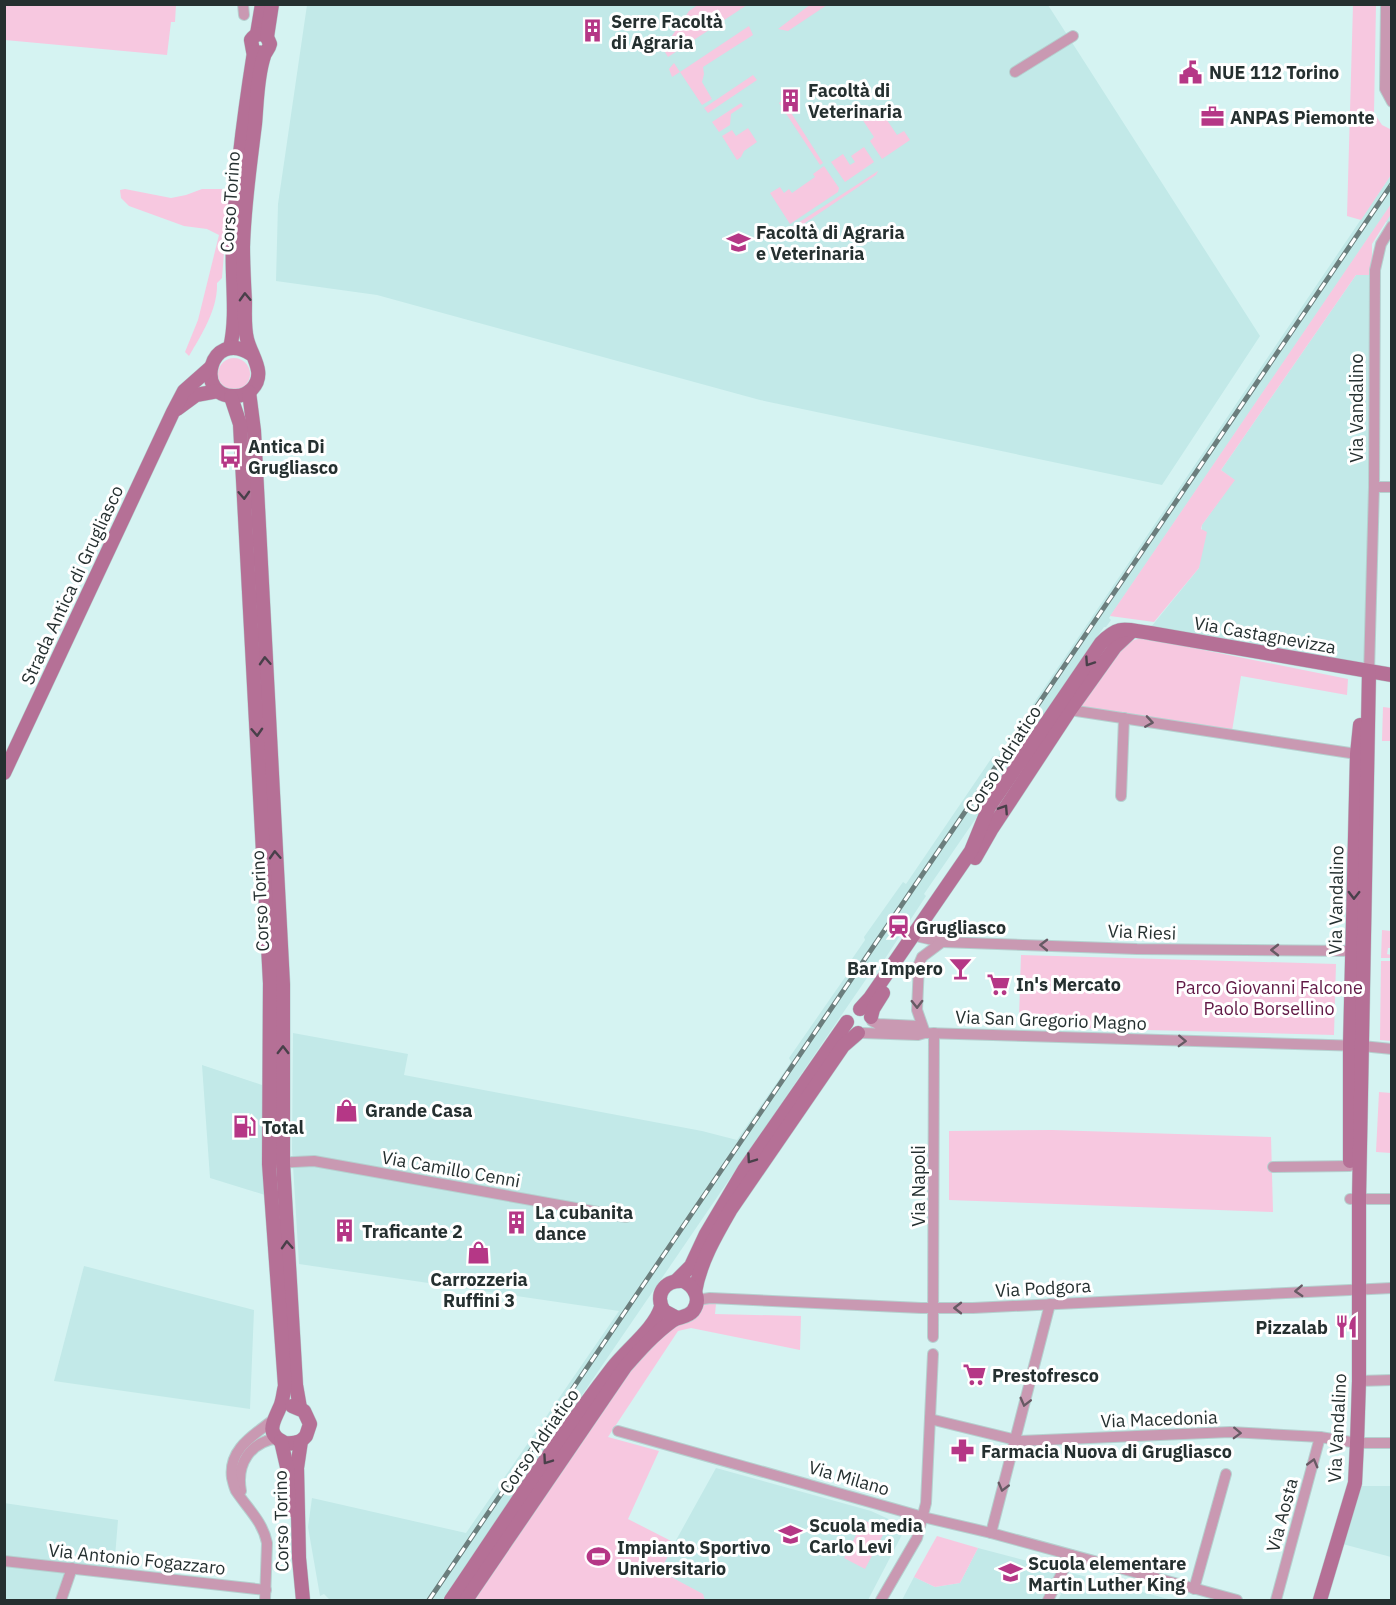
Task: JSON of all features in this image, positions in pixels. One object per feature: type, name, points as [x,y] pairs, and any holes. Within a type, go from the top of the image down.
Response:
[{"type":"street","name":"Corso Torino","points":[[230,348],[233,333],[232,247],[235,204],[259,52],[270,44],[262,36],[262,4]]},
{"type":"street","name":"Corso Torino","points":[[262,36],[273,4]]},
{"type":"street","points":[[1386,4],[1385,89],[1392,102]]},
{"type":"street","points":[[1015,72],[1073,36]]},
{"type":"street","name":"Corso Torino","points":[[259,52],[256,113],[243,247],[246,336],[251,354],[258,365],[256,385],[249,392],[254,431],[283,984],[276,1163],[296,1385],[300,1408],[308,1416],[310,1424],[309,1430],[301,1441],[297,1468],[299,1558],[303,1600]]},
{"type":"street","name":"Via Vandalino","points":[[1354,1199],[1350,1166],[1359,951],[1362,755],[1369,691],[1374,487],[1375,270],[1381,244],[1392,226]]},
{"type":"street","points":[[210,368],[220,352],[230,348],[240,348],[251,354]]},
{"type":"street","name":"Corso Torino","points":[[210,368],[212,381],[224,394],[240,424],[270,983],[285,1386],[273,1433],[280,1440],[291,1444],[301,1441]]},
{"type":"street","name":"Strada Antica di Grugliasco","points":[[4,772],[173,412],[184,391],[210,368]]},
{"type":"street","points":[[224,394],[241,396],[249,392]]},
{"type":"street","name":"Strada Antica di Grugliasco","points":[[173,412],[196,395],[224,394]]},
{"type":"street","points":[[1374,487],[1392,487]]},
{"type":"street","name":"Corso Adriatico","points":[[451,1600],[500,1538],[625,1367],[648,1342],[677,1318],[692,1312],[702,1265],[731,1209],[843,1046],[869,1028],[870,998],[970,851],[989,807],[1101,644],[1118,629],[1132,631]]},
{"type":"street","name":"Via Castagnevizza","points":[[1132,631],[1392,675]]},
{"type":"street","name":"Corso Adriatico","points":[[868,1015],[981,850],[991,830],[1070,710],[1115,647],[1132,631]]},
{"type":"street","name":"Corso Adriatico","points":[[1070,710],[1362,755]]},
{"type":"street","points":[[1121,796],[1124,718]]},
{"type":"street","name":"Via Riesi","points":[[920,937],[942,942],[1137,949],[1359,951]]},
{"type":"street","name":"Via Napoli","points":[[933,1337],[930,1033],[917,1010],[919,963],[922,957],[942,942]]},
{"type":"street","name":"Corso Adriatico","points":[[466,1600],[500,1538],[613,1366],[654,1323],[661,1307],[659,1299],[662,1290],[669,1283],[677,1280],[691,1266],[706,1234],[744,1170],[847,1022],[851,1012],[868,1015]]},
{"type":"street","name":"Via San Gregorio Magno","points":[[868,1015],[878,1024],[918,1026],[930,1033]]},
{"type":"street","points":[[847,1022],[850,1028],[861,1033]]},
{"type":"street","name":"Via San Gregorio Magno","points":[[861,1033],[1356,1045],[1392,1049]]},
{"type":"street","name":"Via Vandalino","points":[[1320,1600],[1354,1483],[1357,1443],[1358,1289],[1349,1279],[1354,1199],[1356,1045]]},
{"type":"street","name":"Via Camillo Cenni","points":[[276,1163],[314,1161],[626,1217]]},
{"type":"street","points":[[1273,1167],[1350,1166]]},
{"type":"street","points":[[1354,1199],[1392,1199]]},
{"type":"street","points":[[677,1280],[689,1283],[696,1296]]},
{"type":"street","name":"Via Podgora","points":[[696,1296],[934,1308],[1392,1288]]},
{"type":"street","points":[[991,1533],[1050,1304]]},
{"type":"street","points":[[661,1307],[668,1315],[677,1318]]},
{"type":"street","points":[[881,1600],[917,1538],[926,1503],[933,1354]]},
{"type":"street","points":[[1359,1381],[1392,1380]]},
{"type":"street","points":[[266,1595],[267,1543],[265,1534],[236,1491],[232,1468],[234,1458],[244,1443],[276,1415],[291,1406],[300,1408]]},
{"type":"street","name":"Via Macedonia","points":[[930,1419],[1016,1441],[1230,1432],[1320,1437],[1357,1443],[1392,1443]]},
{"type":"street","name":"Via Milano","points":[[618,1431],[923,1517],[991,1533],[1237,1600]]},
{"type":"street","name":"Via Aosta","points":[[1276,1600],[1320,1437]]},
{"type":"street","points":[[242,1497],[239,1478],[243,1460],[255,1447],[268,1440],[280,1440]]},
{"type":"street","name":"Corso Torino","points":[[280,1440],[287,1467],[295,1600]]},
{"type":"street","points":[[1194,1589],[1226,1474]]},
{"type":"street","points":[[1048,1600],[1071,1555]]},
{"type":"street","name":"Via Antonio Fogazzaro","points":[[4,1561],[72,1568],[266,1595]]},
{"type":"street","points":[[61,1600],[72,1568]]},
{"type":"shaded area","name":"Facoltà di Agraria e Veterinaria","points":[[307,5],[1048,5],[1260,336],[1162,485],[760,400],[377,295],[276,281],[278,204]]},
{"type":"shaded area","points":[[1391,175],[1391,223],[1380,221],[1109,618],[1111,620],[1010,765],[1007,773],[924,894],[926,896],[873,977],[869,975],[442,1600],[330,1600],[324,1594],[320,1596],[308,1527],[312,1498],[466,1533],[619,1311],[299,1264],[292,1149],[293,1033],[408,1054],[404,1075],[702,1131],[737,1140],[791,1062],[789,1058],[855,963],[852,959],[865,940],[864,937],[903,882],[906,884],[993,756],[998,756]]},
{"type":"shaded area","points":[[1356,275],[1372,275],[1368,670],[1151,627],[1199,568],[1202,525],[1234,480],[1221,470]]},
{"type":"shaded area","points":[[202,1065],[262,1085],[265,1195],[210,1178]]},
{"type":"shaded area","points":[[84,1266],[254,1310],[250,1409],[54,1381]]},
{"type":"shaded area","name":"Scuola media Carlo Levi","points":[[716,1468],[871,1511],[906,1527],[868,1600],[705,1600],[702,1594],[659,1571]]},
{"type":"shaded area","points":[[1355,1486],[1391,1486],[1391,1557],[1339,1543]]},
{"type":"shaded area","points":[[4,1503],[118,1520],[114,1569],[71,1565],[58,1600],[5,1600]]},
{"type":"shaded area","name":"Scuola elementare Martin Luther King","points":[[978,1548],[1058,1569],[1041,1600],[902,1600],[914,1577],[935,1587],[960,1583]]},
{"type":"shaded area","points":[[1072,1573],[1172,1600],[1058,1600]]},
{"type":"green space","points":[[5,4],[185,5],[176,5],[175,22],[171,22],[167,55],[5,40]]},
{"type":"green space","points":[[699,4],[747,5],[668,57],[663,49],[689,11]]},
{"type":"green space","points":[[811,4],[827,5],[788,31],[778,29]]},
{"type":"green space","points":[[1353,5],[1376,5],[1374,113],[1382,125],[1392,130],[1391,175],[1361,220],[1347,216]]},
{"type":"green space","points":[[749,26],[753,35],[703,67],[702,82],[712,99],[702,105],[680,72]]},
{"type":"green space","points":[[674,63],[680,72],[672,77],[669,69]]},
{"type":"green space","points":[[753,75],[757,80],[708,113],[704,108]]},
{"type":"green space","points":[[783,100],[823,163],[820,165],[779,103]]},
{"type":"green space","points":[[741,103],[743,106],[731,114],[730,125],[719,132],[712,122]]},
{"type":"green space","points":[[879,108],[897,135],[904,131],[910,140],[882,159],[870,141],[874,137],[862,119]]},
{"type":"green space","points":[[748,128],[757,142],[744,151],[737,160],[722,136],[732,130],[736,136]]},
{"type":"green space","points":[[864,147],[874,162],[845,182],[831,162],[843,154],[850,165],[855,162],[851,156]]},
{"type":"green space","points":[[824,166],[839,188],[838,192],[790,224],[770,193],[780,187],[784,193],[789,189],[792,193],[815,177],[813,174]]},
{"type":"green space","points":[[878,171],[876,175],[796,229],[785,236],[781,234]]},
{"type":"green space","points":[[202,189],[229,189],[222,278],[217,283],[215,302],[208,321],[189,356],[185,352],[198,320],[219,235],[207,229],[184,226],[129,206],[121,198],[120,190],[171,198]]},
{"type":"green space","points":[[1391,204],[1391,214],[1372,244],[1372,275],[1356,275],[1221,470],[1235,480],[1202,525],[1201,529],[1207,532],[1199,568],[1154,622],[1110,616]]},
{"type":"green space","points":[[234,358],[245,363],[250,374],[245,385],[234,390],[223,385],[218,374],[223,363]]},
{"type":"green space","points":[[1138,639],[1149,639],[1348,679],[1347,695],[1241,676],[1232,731],[1079,707],[1112,657],[1120,649]]},
{"type":"green space","points":[[1383,707],[1391,708],[1391,741],[1382,741]]},
{"type":"green space","points":[[1382,930],[1391,931],[1391,948],[1388,948],[1387,954],[1391,955],[1391,958],[1381,958]]},
{"type":"green space","name":"Parco Giovanni Falcone Paolo Borsellino","points":[[1021,955],[1336,964],[1334,1035],[1031,1027],[1031,1017],[1019,1017]]},
{"type":"green space","points":[[1381,961],[1391,961],[1391,1041],[1380,1040]]},
{"type":"green space","points":[[1379,1092],[1391,1093],[1391,1153],[1376,1152]]},
{"type":"green space","points":[[1052,1130],[1271,1137],[1273,1212],[949,1200],[949,1131]]},
{"type":"green space","points":[[716,1304],[715,1314],[801,1316],[800,1350],[691,1328],[678,1331],[608,1437],[659,1451],[628,1519],[675,1543],[660,1571],[703,1594],[705,1600],[473,1600],[645,1349],[703,1305]]},
{"type":"green space","points":[[864,1520],[885,1531],[865,1569],[844,1558]]},
{"type":"green space","points":[[937,1536],[978,1548],[960,1583],[935,1587],[914,1577]]},
{"type":"railway","points":[[429,1600],[1392,184]]},
{"type":"place","name":"Serre Facoltà di Agraria","points":[[593,31]]},
{"type":"place","name":"NUE 112 Torino","points":[[1191,72]]},
{"type":"place","name":"Facoltà di Veterinaria","points":[[790,100]]},
{"type":"place","name":"ANPAS Piemonte","points":[[1212,117]]},
{"type":"place","name":"Facoltà di Agraria e Veterinaria","points":[[738,242]]},
{"type":"place","name":"Antica Di Grugliasco","points":[[230,456]]},
{"type":"place","name":"Grugliasco","points":[[898,927]]},
{"type":"place","name":"Bar Impero","points":[[961,968]]},
{"type":"place","name":"In's Mercato","points":[[998,984]]},
{"type":"place","name":"Grande Casa","points":[[347,1110]]},
{"type":"place","name":"Total","points":[[244,1127]]},
{"type":"place","name":"La cubanita dance","points":[[517,1222]]},
{"type":"place","name":"Traficante 2","points":[[344,1231]]},
{"type":"place","name":"Carrozzeria Ruffini 3","points":[[479,1253]]},
{"type":"place","name":"Pizzalab","points":[[1346,1327]]},
{"type":"place","name":"Prestofresco","points":[[974,1375]]},
{"type":"place","name":"Farmacia Nuova di Grugliasco","points":[[963,1451]]},
{"type":"place","name":"Scuola media Carlo Levi","points":[[791,1535]]},
{"type":"place","name":"Impianto Sportivo Universitario","points":[[599,1557]]},
{"type":"place","name":"Scuola elementare Martin Luther King","points":[[1010,1573]]}]
